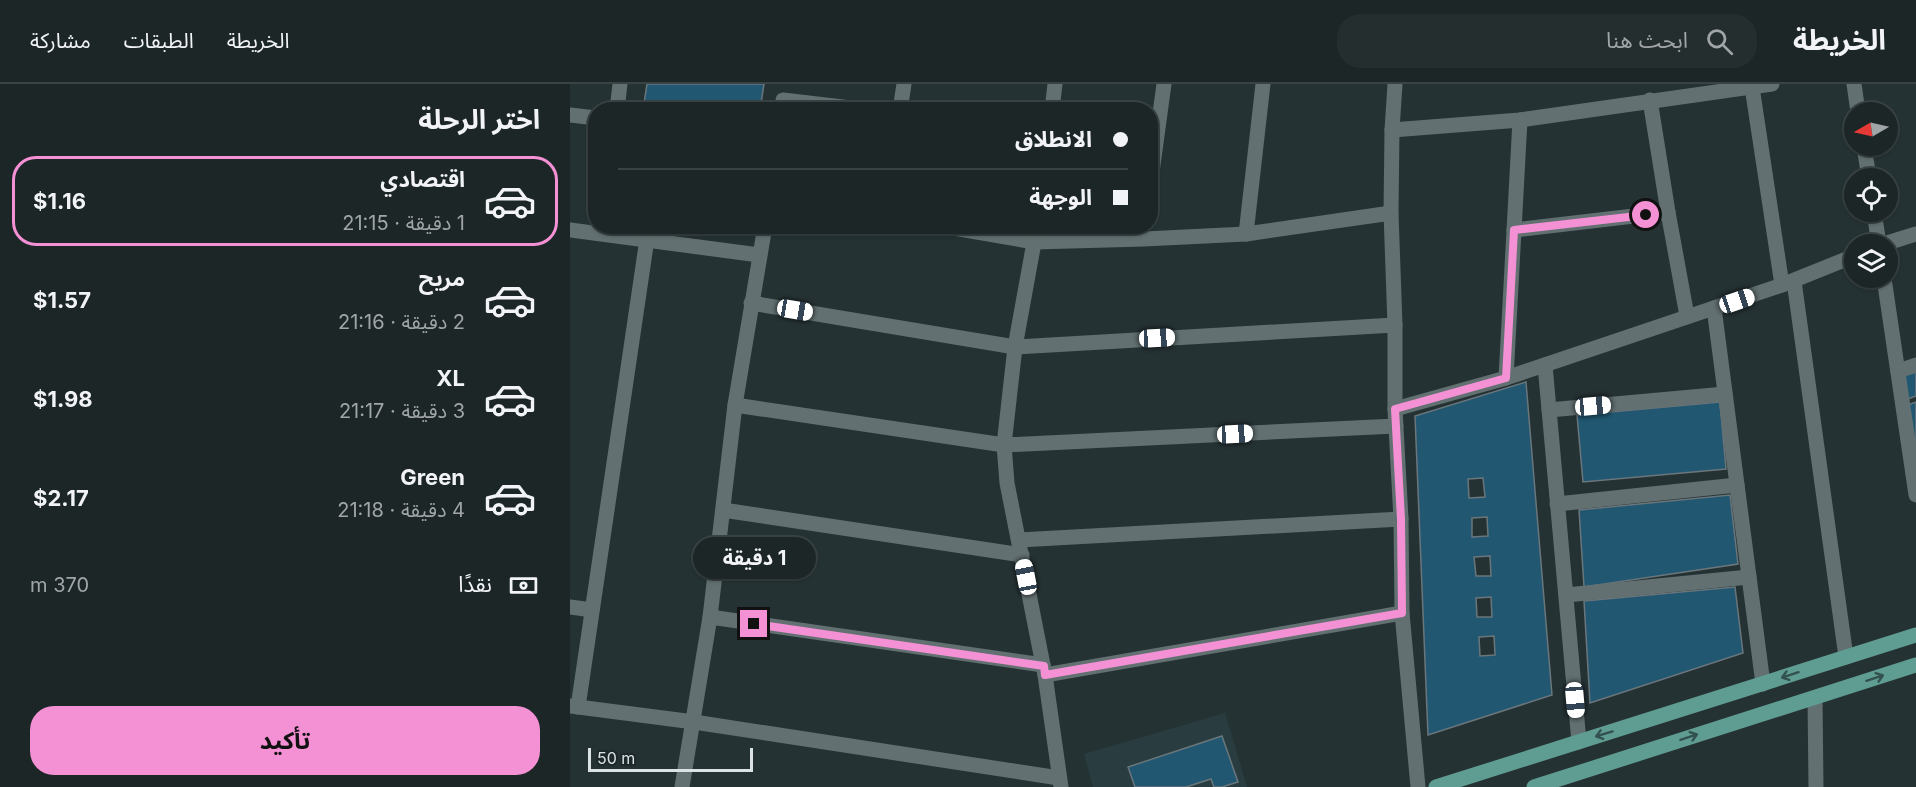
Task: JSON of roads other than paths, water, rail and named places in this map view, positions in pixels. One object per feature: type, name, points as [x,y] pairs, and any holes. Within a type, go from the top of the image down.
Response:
[{"type":"main road","points":[[1436,787],[1916,635]]},
{"type":"main road","points":[[1533,787],[1916,665]]},
{"type":"street","points":[[618,102],[621,84]]},
{"type":"street","points":[[782,102],[785,84]]},
{"type":"street","points":[[901,102],[904,84]]},
{"type":"street","points":[[1053,102],[1055,84]]},
{"type":"street","points":[[1158,128],[1164,84]]},
{"type":"street","points":[[1246,234],[1263,84]]},
{"type":"street","points":[[1395,84],[1391,213],[1395,409],[1401,519],[1402,613],[1418,787]]},
{"type":"street","points":[[1392,130],[1520,120],[1772,84]]},
{"type":"street","points":[[1854,84],[1857,102]]},
{"type":"street","points":[[1752,87],[1788,283],[1846,657]]},
{"type":"street","points":[[1650,100],[1687,316]]},
{"type":"street","points":[[570,115],[588,117]]},
{"type":"street","points":[[1506,378],[1520,120]]},
{"type":"street","points":[[1514,230],[1668,212]]},
{"type":"street","points":[[1158,233],[1246,234],[1391,213]]},
{"type":"street","points":[[570,230],[588,232]]},
{"type":"street","points":[[604,234],[759,255]]},
{"type":"street","points":[[682,787],[710,617],[735,405],[763,234]]},
{"type":"street","points":[[647,239],[592,610],[574,706],[1060,782],[1044,670],[1007,483],[1004,445],[1015,347],[1035,234]]},
{"type":"street","points":[[1898,240],[1916,234]]},
{"type":"street","points":[[1395,409],[1506,378],[1687,316],[1714,309],[1844,260]]},
{"type":"street","points":[[1886,288],[1916,495]]},
{"type":"street","points":[[751,303],[1015,347],[1395,325]]},
{"type":"street","points":[[1714,309],[1762,684]]},
{"type":"street","points":[[1545,364],[1579,742]]},
{"type":"street","points":[[1898,371],[1916,364]]},
{"type":"street","points":[[1549,410],[1725,394]]},
{"type":"street","points":[[735,405],[1004,445],[1396,426]]},
{"type":"street","points":[[1557,504],[1737,485]]},
{"type":"street","points":[[723,510],[1021,547],[1401,519]]},
{"type":"street","points":[[1566,595],[1749,577]]},
{"type":"street","points":[[570,607],[592,610]]},
{"type":"street","points":[[710,617],[1044,670],[1402,613]]},
{"type":"street","points":[[1815,698],[1816,787]]}]
